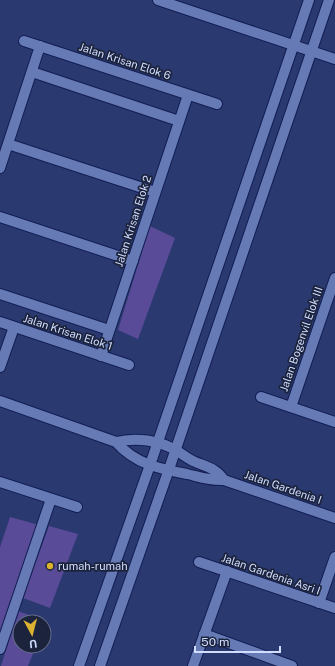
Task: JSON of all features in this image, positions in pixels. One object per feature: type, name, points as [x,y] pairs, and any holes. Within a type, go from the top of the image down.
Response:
[{"type":"street","points":[[158,0],[335,58]]},
{"type":"street","points":[[79,666],[150,465],[309,0]]},
{"type":"street","points":[[100,666],[168,472],[329,0]]},
{"type":"street","name":"Jalan Krisan Elok 6","points":[[24,41],[217,104]]},
{"type":"street","points":[[0,168],[40,46]]},
{"type":"street","points":[[32,72],[179,121]]},
{"type":"street","name":"Jalan Krisan Elok 2","points":[[101,356],[188,95]]},
{"type":"street","points":[[8,144],[155,192]]},
{"type":"street","points":[[0,217],[133,261]]},
{"type":"street","name":"Jalan Bogenvil Elok III","points":[[291,407],[335,278]]},
{"type":"street","points":[[0,294],[109,330]]},
{"type":"street","name":"Jalan Krisan Elok 1","points":[[0,322],[129,365]]},
{"type":"street","points":[[0,367],[14,327]]},
{"type":"street","points":[[262,397],[335,422]]},
{"type":"street","points":[[0,401],[116,442]]},
{"type":"street","name":"Jalan Gardenia I","points":[[224,480],[219,472],[212,467],[192,461],[175,450],[157,443],[130,439],[116,442],[125,452],[137,460],[168,472],[188,474],[206,479],[224,480],[335,518]]},
{"type":"street","points":[[188,474],[192,461]]},
{"type":"street","points":[[0,482],[77,507]]},
{"type":"street","points":[[0,649],[51,499]]},
{"type":"street","points":[[319,603],[335,557]]},
{"type":"street","name":"Jalan Gardenia Asri I","points":[[199,562],[335,608]]},
{"type":"street","points":[[193,666],[226,571]]},
{"type":"street","points":[[204,634],[292,666]]},
{"type":"building","points":[[150,226],[175,238],[138,339],[118,330]]},
{"type":"building","points":[[10,517],[39,525],[0,640],[0,547]]},
{"type":"building","name":"rumah-rumah","points":[[49,526],[78,534],[50,608],[23,598]]},
{"type":"building","points":[[18,611],[26,614],[17,614]]},
{"type":"building","points":[[12,630],[12,654],[33,654],[28,666],[1,666]]},
{"type":"place","name":"rumah-rumah","points":[[50,566]]}]
